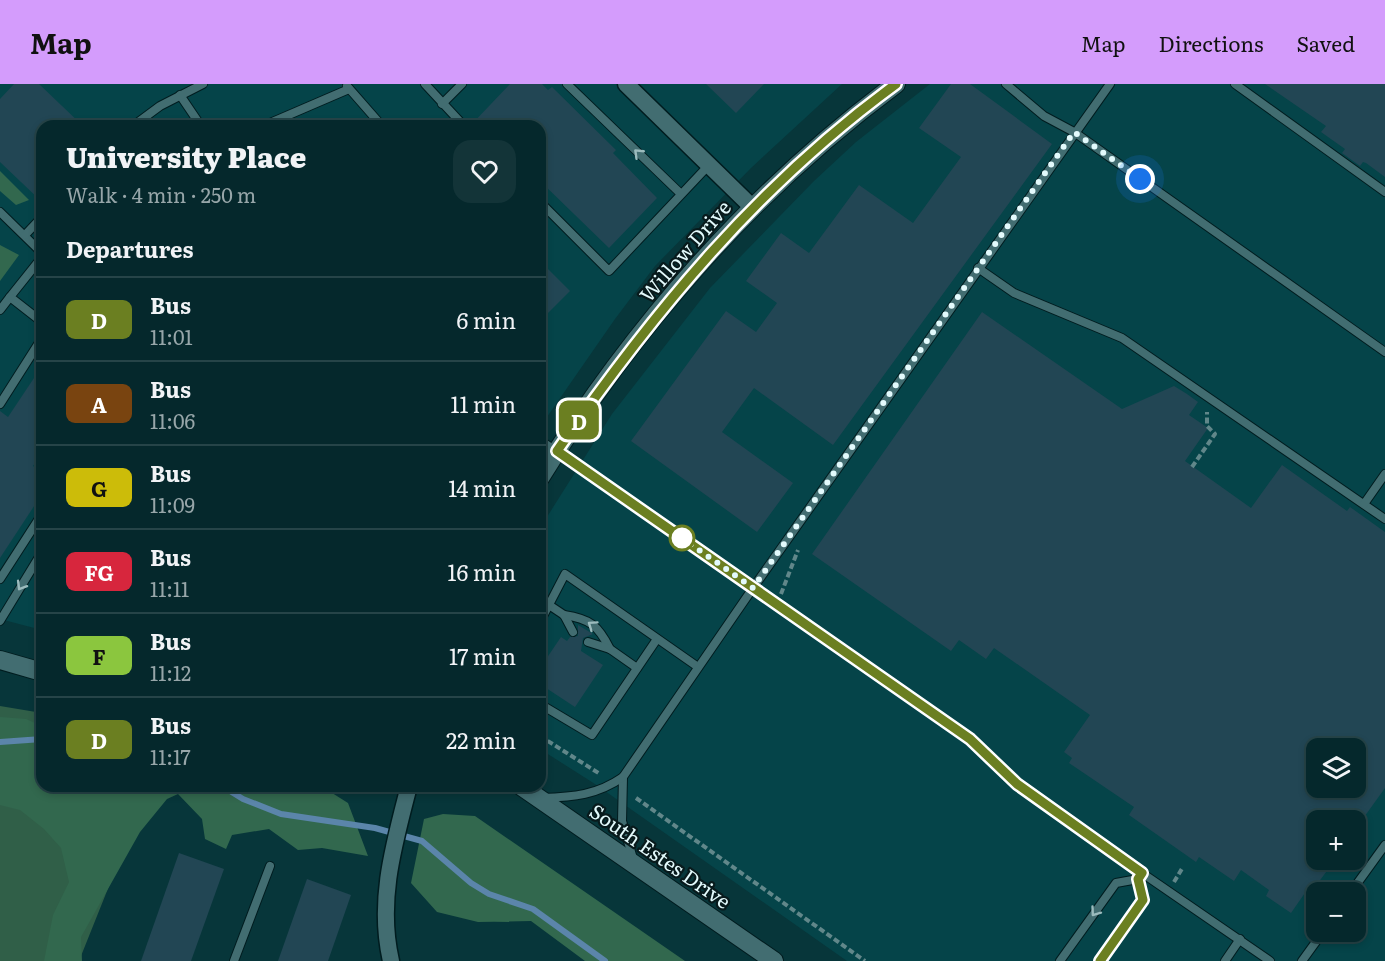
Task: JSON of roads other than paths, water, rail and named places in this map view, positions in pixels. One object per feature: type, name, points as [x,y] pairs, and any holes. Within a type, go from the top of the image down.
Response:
[{"type":"street","points":[[626,84],[752,207]]},
{"type":"street","name":"Willow Drive","points":[[546,468],[659,312],[704,258],[752,207],[825,142],[896,84]]},
{"type":"street","points":[[0,660],[36,670]]},
{"type":"street","points":[[390,961],[385,918],[390,856],[407,792]]},
{"type":"street","name":"South Estes Drive","points":[[530,792],[774,961]]},
{"type":"lane","points":[[142,120],[180,95],[203,84]]},
{"type":"lane","points":[[425,84],[458,120]]},
{"type":"lane","points":[[442,104],[462,84]]},
{"type":"lane","points":[[567,84],[680,193]]},
{"type":"lane","points":[[1006,84],[1044,116],[1074,132],[1385,352]]},
{"type":"lane","points":[[634,864],[622,821],[618,786],[623,777],[753,588],[1110,84]]},
{"type":"lane","points":[[1234,84],[1385,192]]},
{"type":"lane","points":[[276,120],[347,86],[377,120]]},
{"type":"lane","points":[[180,95],[197,120]]},
{"type":"lane","points":[[546,208],[609,271],[680,193],[709,165]]},
{"type":"lane","points":[[0,212],[36,248]]},
{"type":"lane","points":[[25,235],[36,223]]},
{"type":"lane","points":[[0,310],[36,263]]},
{"type":"lane","points":[[978,268],[1014,293],[1122,338],[1385,519]]},
{"type":"lane","points":[[10,297],[36,317]]},
{"type":"lane","points":[[0,404],[36,347]]},
{"type":"lane","points":[[546,444],[970,739],[1017,784],[1140,876],[1240,939],[1270,961]]},
{"type":"lane","points":[[1364,504],[1385,474]]},
{"type":"lane","points":[[0,579],[36,523]]},
{"type":"lane","points":[[0,621],[36,567]]},
{"type":"lane","points":[[546,611],[565,574],[698,667]]},
{"type":"lane","points":[[549,605],[564,615],[583,618],[600,630],[610,649]]},
{"type":"lane","points":[[564,615],[573,632]]},
{"type":"lane","points":[[546,708],[592,735],[657,639]]},
{"type":"lane","points":[[588,642],[610,649],[637,668]]},
{"type":"lane","points":[[540,798],[579,797],[618,786]]},
{"type":"lane","points":[[1358,882],[1385,845]]},
{"type":"lane","points":[[234,961],[270,866]]},
{"type":"lane","points":[[1060,961],[1116,883],[1140,876]]},
{"type":"lane","points":[[1100,961],[1143,900],[1140,876]]},
{"type":"lane","points":[[1225,961],[1240,939]]},
{"type":"lane","points":[[1302,961],[1316,942]]},
{"type":"waterway","points":[[0,742],[36,739]]},
{"type":"waterway","points":[[232,792],[281,814],[375,828],[422,841],[471,883],[489,894],[533,909],[605,961]]}]
